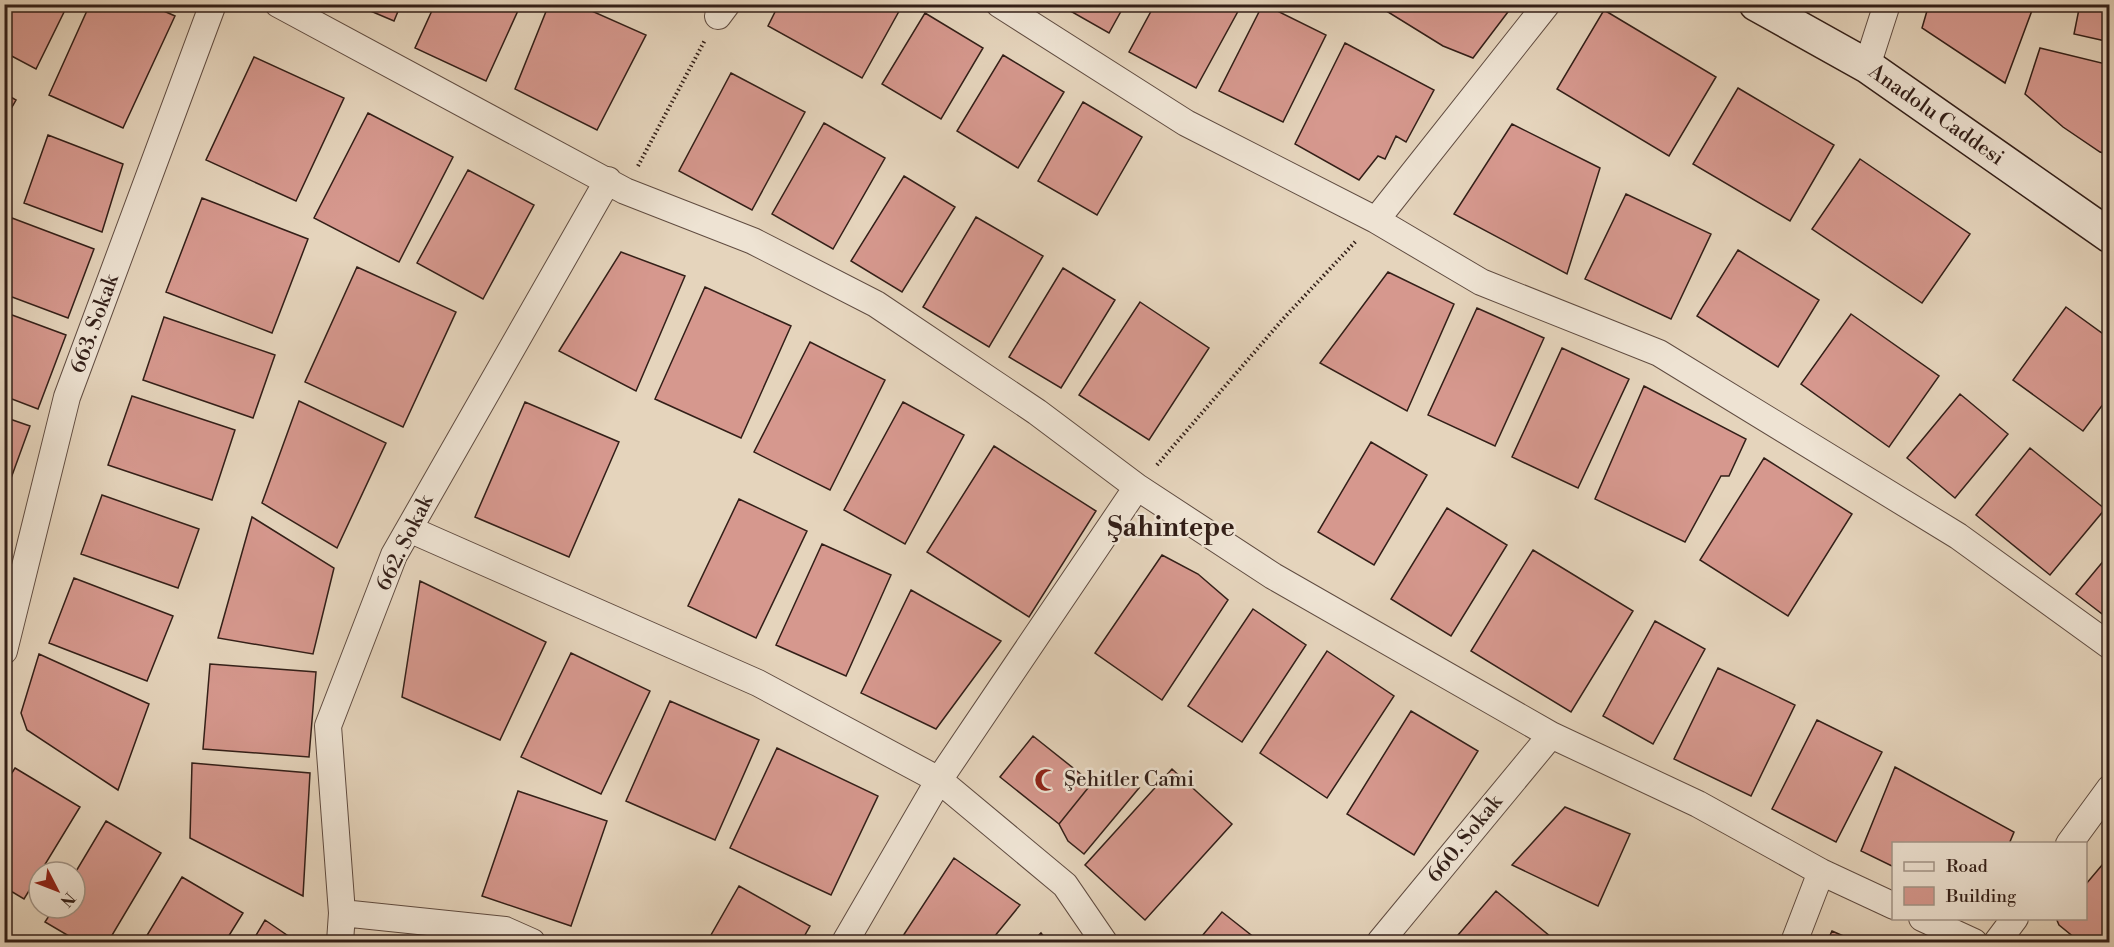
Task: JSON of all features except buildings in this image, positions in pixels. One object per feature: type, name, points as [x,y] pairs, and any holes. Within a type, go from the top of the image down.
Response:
[{"type":"street","name":"663. Sokak","points":[[4,651],[67,397],[213,4]]},
{"type":"street","points":[[278,4],[616,185],[753,241],[876,304],[1037,412],[1137,487],[1273,576],[1551,735],[1698,804],[1821,872],[1892,906]]},
{"type":"street","points":[[999,4],[1186,123],[1376,220],[1481,282],[1659,353],[1958,536],[2109,646]]},
{"type":"street","points":[[1376,220],[1546,4]]},
{"type":"street","name":"Anadolu Caddesi","points":[[1755,4],[1867,66],[2109,236]]},
{"type":"street","points":[[1867,66],[1887,4]]},
{"type":"street","name":"662. Sokak","points":[[340,942],[342,913],[328,726],[394,555],[616,185]]},
{"type":"street","points":[[845,942],[939,780],[1137,487]]},
{"type":"street","points":[[409,529],[758,683],[939,780],[1065,885],[1104,942]]},
{"type":"street","name":"660. Sokak","points":[[1380,942],[1551,735]]},
{"type":"street","points":[[2070,842],[2109,788]]},
{"type":"street","points":[[1794,942],[1821,872]]},
{"type":"street","points":[[342,913],[506,930],[532,942]]},
{"type":"street","points":[[1926,920],[1974,942]]},
{"type":"street","points":[[1997,942],[2014,920]]},
{"type":"path","points":[[616,185],[722,10]]},
{"type":"path","points":[[1137,487],[1283,320],[1376,220]]},
{"type":"place","name":"Şehitler Cami","points":[[1046,780]]},
{"type":"district","name":"Şahintepe","points":[[1171,528]]}]
